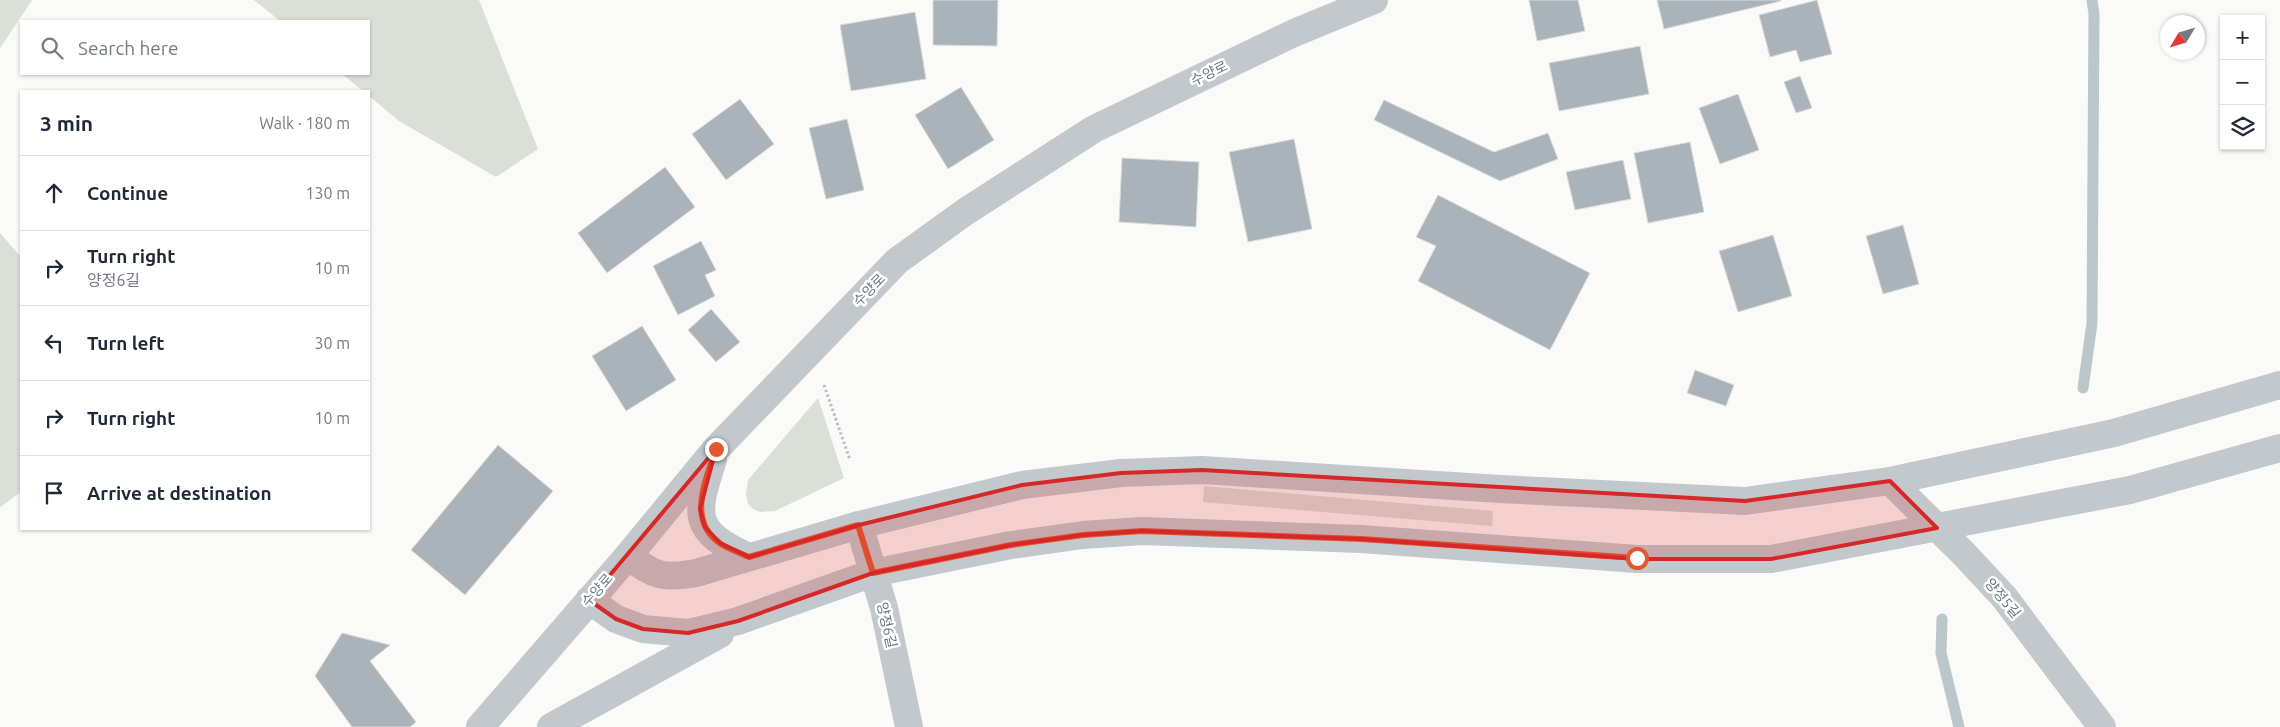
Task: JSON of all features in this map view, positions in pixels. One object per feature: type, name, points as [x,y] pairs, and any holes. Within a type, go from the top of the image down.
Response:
[{"type":"street","name":"수양로","points":[[480,727],[628,556],[716,449],[897,261],[965,212],[1094,129],[1294,33],[1374,0]]},
{"type":"street","points":[[628,556],[648,571],[670,577],[696,573],[858,525],[1022,485],[1122,473],[1202,470],[1745,502],[1890,481],[2114,433],[2280,385]]},
{"type":"street","points":[[589,600],[616,619],[643,629],[688,633],[738,621],[873,573],[1011,545],[1083,535],[1142,531],[1361,539],[1637,558],[1771,559],[2130,490],[2280,448]]},
{"type":"street","points":[[716,449],[704,488],[700,509],[705,527],[720,543],[749,557]]},
{"type":"street","name":"양정5길","points":[[1890,481],[2004,598],[2102,727]]},
{"type":"street","name":"양정6길","points":[[858,525],[884,608],[908,727]]},
{"type":"street","points":[[550,727],[712,640],[738,621]]},
{"type":"path","points":[[812,349],[850,460]]},
{"type":"highlighted area","points":[[716,449],[700,509],[705,527],[720,543],[749,557],[859,525],[1022,485],[1121,473],[1202,470],[1745,501],[1890,481],[1937,528],[1771,559],[1637,559],[1361,539],[1142,531],[1083,535],[1011,545],[873,573],[738,621],[688,633],[643,629],[616,619],[589,600]]},
{"type":"shaded area","points":[[0,0],[32,0],[0,48]]},
{"type":"shaded area","points":[[254,0],[479,0],[538,149],[496,177],[399,121],[370,97],[370,90],[362,90],[343,75],[370,75],[370,20],[279,20]]},
{"type":"shaded area","points":[[0,233],[20,256],[20,493],[0,507]]},
{"type":"shaded area","points":[[818,398],[844,478],[775,511],[760,512],[753,509],[748,504],[746,494],[748,480]]},
{"type":"shaded area","points":[[1204,486],[1493,511],[1492,526],[1203,502]]},
{"type":"building","points":[[933,0],[998,0],[997,46],[933,45]]},
{"type":"building","points":[[1529,0],[1578,0],[1585,31],[1537,41]]},
{"type":"building","points":[[1657,0],[1781,0],[1781,1],[1664,29]]},
{"type":"building","points":[[1817,0],[1832,54],[1800,62],[1796,50],[1770,57],[1759,15]]},
{"type":"building","points":[[915,12],[926,79],[851,91],[840,25]]},
{"type":"building","points":[[1640,46],[1649,94],[1559,111],[1549,63]]},
{"type":"building","points":[[1800,76],[1812,108],[1796,113],[1784,82]]},
{"type":"building","points":[[961,87],[994,140],[948,169],[915,115]]},
{"type":"building","points":[[1738,94],[1759,150],[1720,164],[1699,108]]},
{"type":"building","points":[[740,99],[774,144],[726,180],[692,134]]},
{"type":"building","points":[[1384,100],[1494,152],[1548,133],[1558,159],[1500,181],[1374,120]]},
{"type":"building","points":[[847,119],[864,190],[826,199],[809,128]]},
{"type":"building","points":[[1294,139],[1312,229],[1248,242],[1229,152]]},
{"type":"building","points":[[1690,142],[1704,212],[1648,223],[1634,153]]},
{"type":"building","points":[[1122,158],[1199,162],[1196,227],[1119,222]]},
{"type":"building","points":[[1623,160],[1631,199],[1575,210],[1566,172]]},
{"type":"building","points":[[665,167],[695,207],[607,273],[578,233]]},
{"type":"building","points":[[1438,195],[1590,273],[1550,350],[1418,281],[1436,246],[1416,237]]},
{"type":"building","points":[[1903,225],[1919,284],[1883,294],[1866,236]]},
{"type":"building","points":[[1773,235],[1792,296],[1738,312],[1719,251]]},
{"type":"building","points":[[701,241],[716,270],[705,275],[715,296],[678,315],[653,266]]},
{"type":"building","points":[[711,309],[740,342],[716,362],[688,330]]},
{"type":"building","points":[[642,326],[676,380],[626,411],[592,356]]},
{"type":"building","points":[[1695,370],[1734,385],[1726,406],[1687,393]]},
{"type":"building","points":[[498,445],[553,491],[465,595],[411,550]]},
{"type":"building","points":[[342,633],[390,645],[370,661],[416,722],[410,727],[352,727],[315,676]]},
{"type":"waterway","points":[[2083,388],[2092,323],[2094,14],[2092,0]]},
{"type":"waterway","points":[[1942,619],[1941,653],[1959,727]]},
{"type":"route","points":[[716,449],[704,488],[700,509],[705,527],[720,543],[749,557],[858,525],[873,573],[1011,545],[1083,535],[1142,531],[1361,539],[1637,558]]}]
